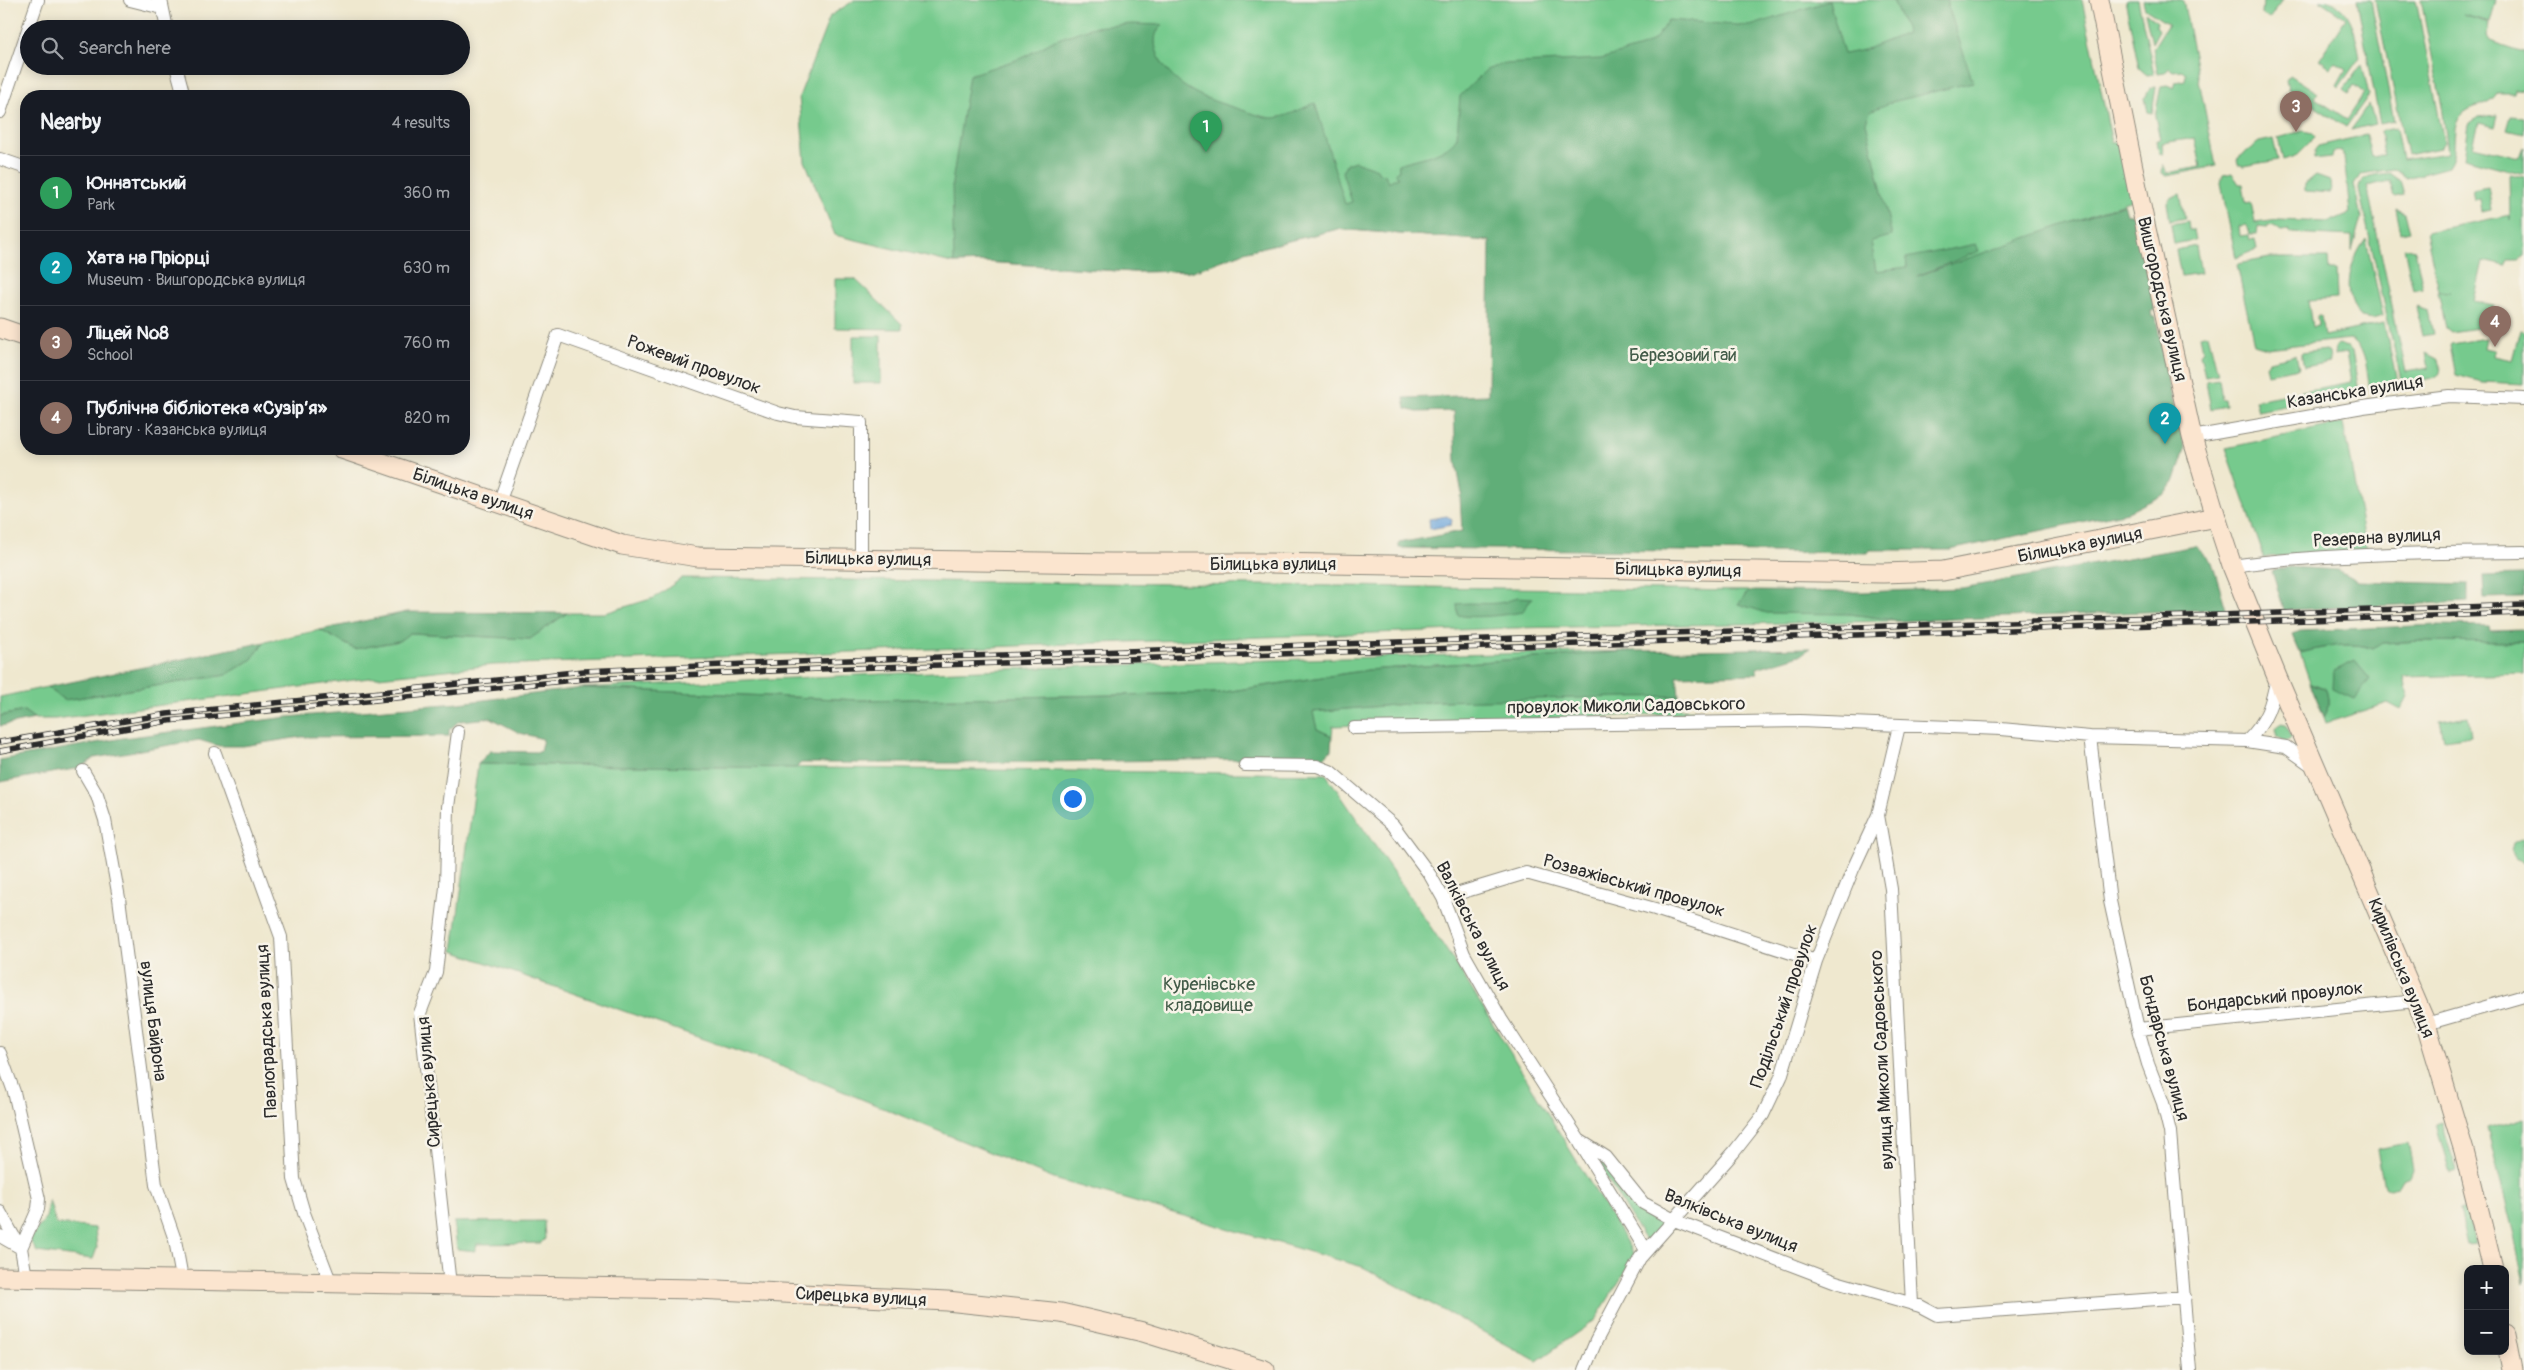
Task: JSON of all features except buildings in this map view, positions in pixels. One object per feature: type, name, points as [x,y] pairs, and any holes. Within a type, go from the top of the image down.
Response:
[{"type":"main road","name":"Вишгородська вулиця","points":[[2099,0],[2139,197],[2192,438],[2232,566],[2277,677]]},
{"type":"main road","points":[[0,328],[20,335]]},
{"type":"main road","name":"Білицька вулиця","points":[[359,455],[622,545],[698,557],[1277,563],[1883,573],[1944,571],[2216,517]]},
{"type":"main road","name":"Кирилівська вулиця","points":[[2277,677],[2426,1024],[2464,1151],[2491,1265]]},
{"type":"main road","name":"Сирецька вулиця","points":[[0,1277],[330,1281],[696,1289],[879,1296],[1061,1313],[1143,1332],[1265,1370]]},
{"type":"main road","points":[[2509,1355],[2512,1370]]},
{"type":"street","points":[[31,20],[38,0]]},
{"type":"street","points":[[130,0],[162,4],[165,20]]},
{"type":"street","points":[[0,112],[20,53]]},
{"type":"street","points":[[178,75],[182,90]]},
{"type":"street","points":[[0,159],[20,166]]},
{"type":"street","name":"Рожевий провулок","points":[[499,503],[558,334],[778,414],[795,418],[861,422],[861,560]]},
{"type":"street","name":"Казанська вулиця","points":[[2192,438],[2363,408],[2449,396],[2524,399]]},
{"type":"street","name":"Резервна вулиця","points":[[2232,566],[2359,556],[2524,552]]},
{"type":"street","points":[[2247,741],[2259,730],[2266,719],[2277,677]]},
{"type":"street","name":"провулок Миколи Садовського","points":[[1354,728],[1800,721],[1899,726]]},
{"type":"street","points":[[1899,726],[2001,729],[2090,736],[2247,741],[2286,747],[2318,770]]},
{"type":"street","name":"Подільський провулок","points":[[1584,1370],[1596,1341],[1646,1250],[1734,1152],[1762,1115],[1783,1071],[1816,960],[1853,868],[1878,815],[1899,726]]},
{"type":"street","name":"Сирецька вулиця","points":[[450,1285],[420,1014],[436,972],[446,887],[448,807],[458,732]]},
{"type":"street","name":"Бондарська вулиця","points":[[2090,736],[2110,901],[2138,1029],[2163,1103],[2170,1132],[2190,1370]]},
{"type":"street","name":"Павлоградська вулиця","points":[[215,753],[281,938],[294,1179],[304,1213],[330,1281]]},
{"type":"street","name":"Валківська вулиця","points":[[1245,765],[1317,766],[1330,771],[1394,825],[1430,875],[1443,898],[1464,954],[1501,1019],[1579,1140],[1606,1157],[1643,1203],[1674,1220],[1836,1282],[1912,1304],[1937,1315],[2185,1297]]},
{"type":"street","name":"вулиця Байрона","points":[[83,771],[97,795],[105,820],[119,898],[156,1185],[175,1240],[182,1278]]},
{"type":"street","name":"вулиця Миколи Садовського","points":[[1878,815],[1891,889],[1912,1304]]},
{"type":"street","name":"Розважівський провулок","points":[[1443,898],[1526,873],[1655,909],[1816,960]]},
{"type":"street","points":[[2426,1024],[2524,996]]},
{"type":"street","name":"Бондарський провулок","points":[[2138,1029],[2416,1001]]},
{"type":"street","points":[[0,1053],[14,1092],[39,1199],[38,1209],[21,1248]]},
{"type":"street","points":[[1579,1140],[1646,1250]]},
{"type":"street","points":[[0,1212],[21,1248],[26,1277]]},
{"type":"street","points":[[0,1236],[21,1248]]},
{"type":"green space","points":[[855,0],[2082,0],[2112,143],[2120,142],[2134,199],[1869,299],[1490,241],[1338,229],[1247,251],[1193,271],[1133,272],[986,262],[952,263],[835,235],[805,161],[799,97],[830,16]]},
{"type":"green space","name":"Березовий гай","points":[[1893,0],[1946,0],[1973,82],[1892,102],[1870,111],[1866,122],[1892,236],[1871,241],[1876,271],[1907,267],[1906,258],[1976,244],[1979,251],[1917,276],[2124,204],[2127,215],[2136,214],[2155,310],[2151,311],[2152,317],[2156,317],[2168,383],[2185,449],[2175,480],[2163,495],[2128,512],[1950,550],[1870,550],[1868,553],[1399,548],[1399,543],[1462,531],[1460,496],[1462,494],[1456,461],[1454,411],[1417,412],[1406,409],[1404,398],[1488,395],[1490,241],[1338,229],[1247,251],[1193,271],[1133,272],[986,262],[954,263],[952,183],[969,75],[1022,58],[1055,40],[1093,27],[1132,24],[1163,25],[1158,30],[1155,39],[1156,49],[1169,73],[1189,90],[1213,101],[1259,116],[1272,118],[1288,115],[1315,103],[1345,204],[1352,202],[1342,172],[1346,164],[1355,161],[1377,169],[1379,173],[1385,174],[1388,182],[1398,177],[1395,172],[1399,170],[1398,164],[1439,152],[1452,143],[1457,137],[1460,96],[1486,70],[1503,64],[1601,59],[1644,46],[1656,38],[1668,20],[1750,26],[1829,1],[1844,54],[1864,50],[1907,33]]},
{"type":"green space","points":[[2125,0],[2138,0],[2154,74],[2147,75],[2139,68]]},
{"type":"green space","points":[[2143,0],[2183,0],[2216,166],[2167,176],[2162,173],[2163,164],[2167,173],[2201,167],[2195,138],[2162,143],[2163,154],[2159,153],[2157,140],[2160,139],[2155,116],[2161,86],[2167,85],[2174,88],[2176,82],[2185,80],[2186,74],[2182,70],[2173,71],[2169,68],[2165,73],[2158,74],[2153,48],[2168,24],[2145,9]]},
{"type":"green space","points":[[2263,0],[2283,0],[2269,19],[2262,14]]},
{"type":"green space","points":[[2319,0],[2330,1],[2345,11],[2350,19],[2356,38],[2360,57],[2339,87],[2337,85],[2346,69],[2335,62],[2331,68],[2319,59],[2346,18]]},
{"type":"green space","points":[[2357,0],[2371,0],[2394,121],[2380,124]]},
{"type":"green space","points":[[2375,0],[2416,0],[2444,142],[2440,148],[2407,155]]},
{"type":"green space","points":[[2421,0],[2496,0],[2490,22],[2463,15],[2489,23],[2487,36],[2490,41],[2524,52],[2524,90],[2515,89],[2514,93],[2497,93],[2489,101],[2463,113],[2456,124],[2453,155],[2448,167],[2407,178],[2393,169],[2361,174],[2354,184],[2361,218],[2352,251],[2352,236],[2290,233],[2289,230],[2281,231],[2274,226],[2268,225],[2267,227],[2258,226],[2257,234],[2250,234],[2247,225],[2239,226],[2240,236],[2249,235],[2250,240],[2255,239],[2257,249],[2236,258],[2221,184],[2223,175],[2232,173],[2239,184],[2243,184],[2246,203],[2251,202],[2255,223],[2279,220],[2329,222],[2350,213],[2344,156],[2342,151],[2333,152],[2332,157],[2314,159],[2314,152],[2318,146],[2366,135],[2371,156],[2384,155],[2380,131],[2396,128],[2402,160],[2448,153],[2443,112]]},
{"type":"green space","points":[[2145,13],[2157,22],[2156,26],[2159,30],[2152,43]]},
{"type":"green space","points":[[2362,64],[2369,95],[2346,127],[2288,89],[2286,80],[2290,75],[2318,93],[2315,98],[2347,119],[2364,93],[2354,85],[2349,93],[2344,89]]},
{"type":"green space","points":[[2156,87],[2152,113],[2148,112],[2145,98],[2150,88]]},
{"type":"green space","points":[[2369,104],[2375,124],[2351,130]]},
{"type":"green space","points":[[2498,115],[2495,127],[2479,123],[2473,146],[2520,157],[2524,147],[2524,174],[2464,158],[2469,124],[2478,117]]},
{"type":"green space","points":[[2511,116],[2524,117],[2524,134],[2507,130]]},
{"type":"green space","points":[[2303,131],[2313,133],[2315,137],[2296,156],[2283,160],[2278,138]]},
{"type":"green space","points":[[2273,139],[2278,160],[2243,166],[2238,164],[2237,159],[2259,142]]},
{"type":"green space","points":[[2389,173],[2400,181],[2404,195],[2394,197],[2390,181],[2367,186],[2406,372],[2429,368],[2426,353],[2439,360],[2441,367],[2437,377],[2402,384],[2359,190],[2365,178]]},
{"type":"green space","points":[[2509,174],[2524,177],[2524,256],[2518,260],[2508,260],[2505,266],[2483,261],[2474,301],[2494,305],[2489,326],[2451,332],[2446,328],[2438,292],[2450,292],[2439,291],[2426,232],[2510,215]]},
{"type":"green space","points":[[2316,175],[2330,180],[2331,193],[2305,191],[2305,184]]},
{"type":"green space","points":[[2488,187],[2492,209],[2482,211],[2480,199],[2474,200],[2472,190]]},
{"type":"green space","points":[[2180,194],[2185,218],[2170,221],[2167,203],[2170,198]]},
{"type":"green space","points":[[2396,209],[2405,213],[2410,231],[2401,233]]},
{"type":"green space","points":[[2188,221],[2189,230],[2193,230],[2195,240],[2174,244],[2171,224]]},
{"type":"green space","points":[[2366,239],[2383,316],[2372,319],[2361,317],[2355,308],[2349,288],[2355,258]]},
{"type":"green space","points":[[2196,246],[2201,273],[2181,276],[2176,250]]},
{"type":"green space","points":[[2404,247],[2415,250],[2423,288],[2413,290]]},
{"type":"green space","points":[[2270,258],[2328,258],[2329,270],[2336,270],[2337,298],[2308,300],[2312,327],[2318,326],[2317,316],[2321,316],[2324,336],[2384,323],[2398,386],[2370,390],[2363,354],[2356,343],[2350,339],[2267,348],[2254,344],[2237,264]]},
{"type":"green space","points":[[835,279],[855,279],[902,324],[902,329],[835,328]]},
{"type":"green space","points":[[2416,306],[2428,310],[2433,334],[2422,336]]},
{"type":"green space","points":[[2520,330],[2524,331],[2524,384],[2482,382],[2456,375],[2451,344],[2486,338],[2484,348],[2495,350],[2494,356],[2512,360]]},
{"type":"green space","points":[[2208,334],[2218,374],[2205,376],[2200,354],[2203,350],[2200,336]]},
{"type":"green space","points":[[853,336],[881,336],[881,383],[853,383]]},
{"type":"green space","points":[[2338,345],[2348,347],[2352,351],[2359,392],[2258,411],[2255,400],[2351,382],[2346,353],[2334,355],[2335,347]]},
{"type":"green space","points":[[2325,350],[2329,352],[2330,362],[2304,367],[2301,353]]},
{"type":"green space","points":[[2296,355],[2299,368],[2268,374],[2266,365],[2269,361]]},
{"type":"green space","points":[[2219,379],[2222,399],[2225,399],[2226,406],[2211,409],[2206,381]]},
{"type":"green space","points":[[2343,423],[2367,552],[2264,557],[2226,448]]},
{"type":"green space","points":[[2195,546],[2212,562],[2226,609],[1900,621],[1850,614],[1767,613],[1738,604],[1749,591],[1863,592],[1962,588]]},
{"type":"green space","points":[[2289,567],[2338,570],[2357,581],[2468,584],[2468,602],[2284,610],[2272,571]]},
{"type":"green space","points":[[2524,575],[2524,597],[2484,598],[2483,576]]},
{"type":"green space","points":[[682,578],[1749,591],[1738,604],[1850,614],[1900,621],[1512,628],[493,665],[369,678],[55,719],[35,719],[24,711],[0,716],[0,697],[47,687],[64,700],[226,675],[251,660],[265,642],[320,630],[355,649],[399,641],[409,633],[530,639],[567,613],[605,613],[654,598]]},
{"type":"green space","points":[[1517,597],[1532,598],[1522,612],[1480,617],[1458,615],[1457,604],[1495,603]]},
{"type":"green space","points":[[407,612],[567,613],[530,639],[410,633],[399,641],[355,649],[320,630]]},
{"type":"green space","points":[[2437,625],[2488,626],[2489,631],[2524,630],[2524,642],[2422,641],[2382,643],[2373,649],[2365,646],[2346,645],[2300,653],[2292,634],[2301,631]]},
{"type":"green space","points":[[2422,641],[2524,642],[2524,674],[2404,677],[2408,696],[2401,710],[2388,703],[2326,723],[2324,717],[2328,707],[2328,700],[2326,689],[2310,682],[2300,653],[2346,645],[2365,646],[2373,649],[2381,643]]},
{"type":"green space","points":[[265,642],[251,660],[226,675],[64,700],[47,687]]},
{"type":"green space","points":[[1811,648],[1800,655],[1757,668],[1757,674],[1677,676],[1679,696],[1439,701],[1313,712],[1317,729],[1332,736],[1331,750],[1324,758],[967,763],[801,763],[796,768],[478,764],[490,751],[540,752],[543,739],[520,733],[491,718],[459,721],[449,730],[449,736],[301,737],[243,746],[219,746],[199,740],[94,758],[80,768],[0,782],[0,760],[123,738],[288,717],[459,703],[583,688],[860,700],[1218,693],[1368,670],[1632,651]]},
{"type":"green space","points":[[1632,651],[1368,670],[1218,693],[860,700],[583,688],[1107,665]]},
{"type":"green space","points":[[2355,661],[2370,679],[2355,699],[2333,689],[2334,671]]},
{"type":"green space","points":[[2310,683],[2326,689],[2328,704],[2324,717]]},
{"type":"green space","points":[[1570,696],[1679,696],[1680,709],[1696,710],[1696,713],[1333,726],[1332,736],[1317,729],[1312,712],[1439,701]]},
{"type":"green space","points":[[24,711],[35,719],[0,726],[0,716]]},
{"type":"green space","points":[[2468,716],[2471,736],[2444,740],[2440,721]]},
{"type":"green space","points":[[2281,723],[2285,724],[2292,736],[2286,742],[2278,737],[2276,729]]},
{"type":"green space","name":"Куренівське кладовище","points":[[478,764],[1326,774],[1458,967],[1635,1256],[1595,1320],[1537,1361],[1363,1267],[1054,1179],[794,1071],[453,951]]},
{"type":"green space","points":[[2524,838],[2524,863],[2515,859],[2512,851],[2514,843]]},
{"type":"green space","points":[[2524,1118],[2524,1283],[2487,1129]]},
{"type":"green space","points":[[2442,1122],[2456,1171],[2450,1173],[2436,1124]]},
{"type":"green space","points":[[2408,1143],[2413,1169],[2410,1177],[2402,1180],[2398,1187],[2389,1189],[2384,1186],[2377,1149]]},
{"type":"green space","points":[[1599,1159],[1650,1220],[1661,1217],[1665,1221],[1650,1241],[1644,1239],[1596,1161]]},
{"type":"green space","points":[[49,1200],[56,1224],[95,1228],[97,1248],[93,1259],[37,1252],[29,1239],[46,1218]]},
{"type":"green space","points":[[2467,1209],[2475,1244],[2467,1245],[2459,1210]]},
{"type":"green space","points":[[544,1221],[545,1239],[541,1243],[477,1244],[475,1251],[457,1249],[454,1222]]},
{"type":"water","points":[[1447,516],[1452,520],[1451,525],[1430,529],[1429,519]]},
{"type":"railway","points":[[0,742],[167,714],[584,671],[820,661],[2524,605]]},
{"type":"railway","points":[[0,751],[168,721],[585,679],[820,669],[2524,613]]},
{"type":"place","name":"Ліцей №8","points":[[2296,132]]},
{"type":"place","name":"Юннатський","points":[[1206,152]]},
{"type":"place","name":"Публічна бібліотека «Сузір’я»","points":[[2495,347]]},
{"type":"place","name":"Хата на Пріорці","points":[[2165,444]]}]
